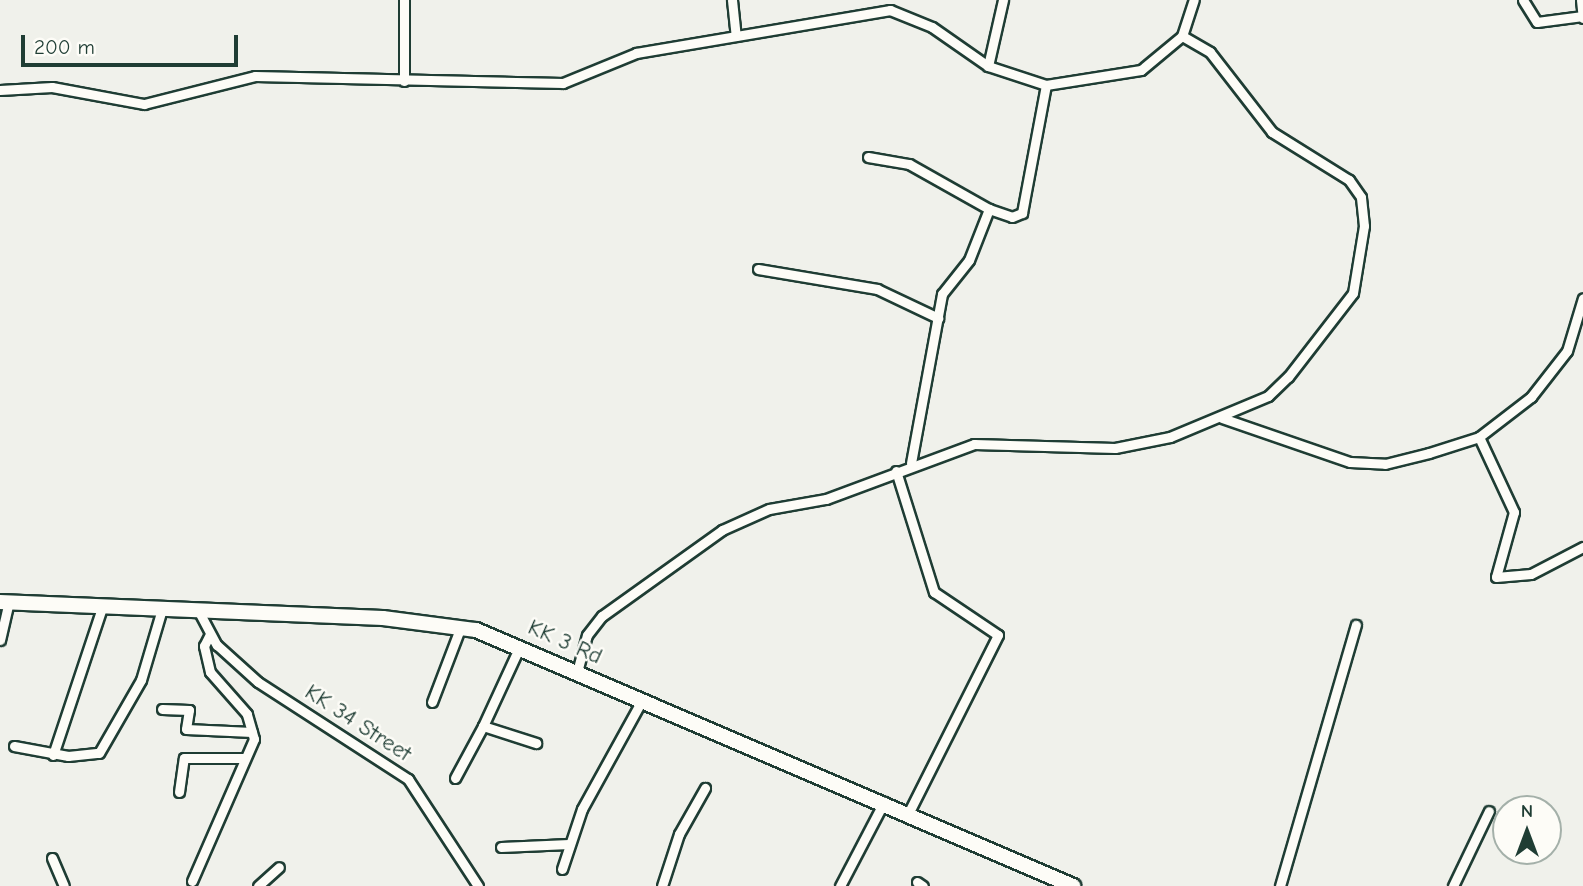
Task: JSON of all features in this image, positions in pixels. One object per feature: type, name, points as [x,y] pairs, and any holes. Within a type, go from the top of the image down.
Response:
[{"type":"highway","name":"KK 3 Rd","points":[[5,602],[198,610],[461,626],[520,646],[641,702],[909,812],[1073,886]]},
{"type":"street","points":[[404,0],[404,81]]},
{"type":"street","points":[[732,0],[736,36]]},
{"type":"street","points":[[988,66],[1003,0]]},
{"type":"street","points":[[0,90],[52,88],[152,103],[255,76],[563,83],[636,54],[889,5],[932,27],[988,66],[1046,85],[1141,70],[1182,36],[1194,0]]},
{"type":"street","points":[[1523,0],[1537,22],[1583,17],[1581,0]]},
{"type":"street","points":[[577,672],[587,635],[602,616],[722,530],[769,509],[826,499],[911,463],[995,442],[1115,448],[1222,418],[1268,396],[1288,377],[1353,293],[1364,209],[1349,180],[1272,132],[1210,52],[1182,36]]},
{"type":"street","points":[[868,157],[909,164],[989,209],[1012,217],[1023,213],[1046,85]]},
{"type":"street","points":[[911,463],[942,294],[969,260],[989,209]]},
{"type":"street","points":[[758,269],[877,289],[938,318]]},
{"type":"street","points":[[1222,418],[1307,450],[1371,464],[1479,437],[1531,397],[1567,351],[1583,298]]},
{"type":"street","points":[[1479,437],[1514,512],[1496,577],[1531,574],[1583,547]]},
{"type":"street","points":[[896,471],[934,592],[998,635],[909,812]]},
{"type":"street","points":[[0,640],[5,602]]},
{"type":"street","points":[[53,755],[102,608]]},
{"type":"street","points":[[14,746],[53,755],[99,753],[141,680],[162,609]]},
{"type":"street","name":"KK 34 Street","points":[[198,610],[210,634],[258,682],[393,764],[478,886]]},
{"type":"street","points":[[1280,886],[1356,625]]},
{"type":"street","points":[[432,702],[461,626]]},
{"type":"street","points":[[192,881],[244,758],[252,732],[240,705],[210,672],[204,646],[210,634]]},
{"type":"street","points":[[455,778],[483,726],[520,646]]},
{"type":"street","points":[[562,869],[582,809],[641,702]]},
{"type":"street","points":[[162,709],[190,710],[186,729],[252,732]]},
{"type":"street","points":[[483,726],[536,743]]},
{"type":"street","points":[[179,792],[184,758],[244,758]]},
{"type":"street","points":[[662,886],[679,834],[705,788]]},
{"type":"street","points":[[840,886],[884,802]]},
{"type":"street","points":[[1453,886],[1489,811]]},
{"type":"street","points":[[501,847],[569,844]]},
{"type":"street","points":[[52,858],[64,886]]},
{"type":"street","points":[[258,886],[279,867]]}]
